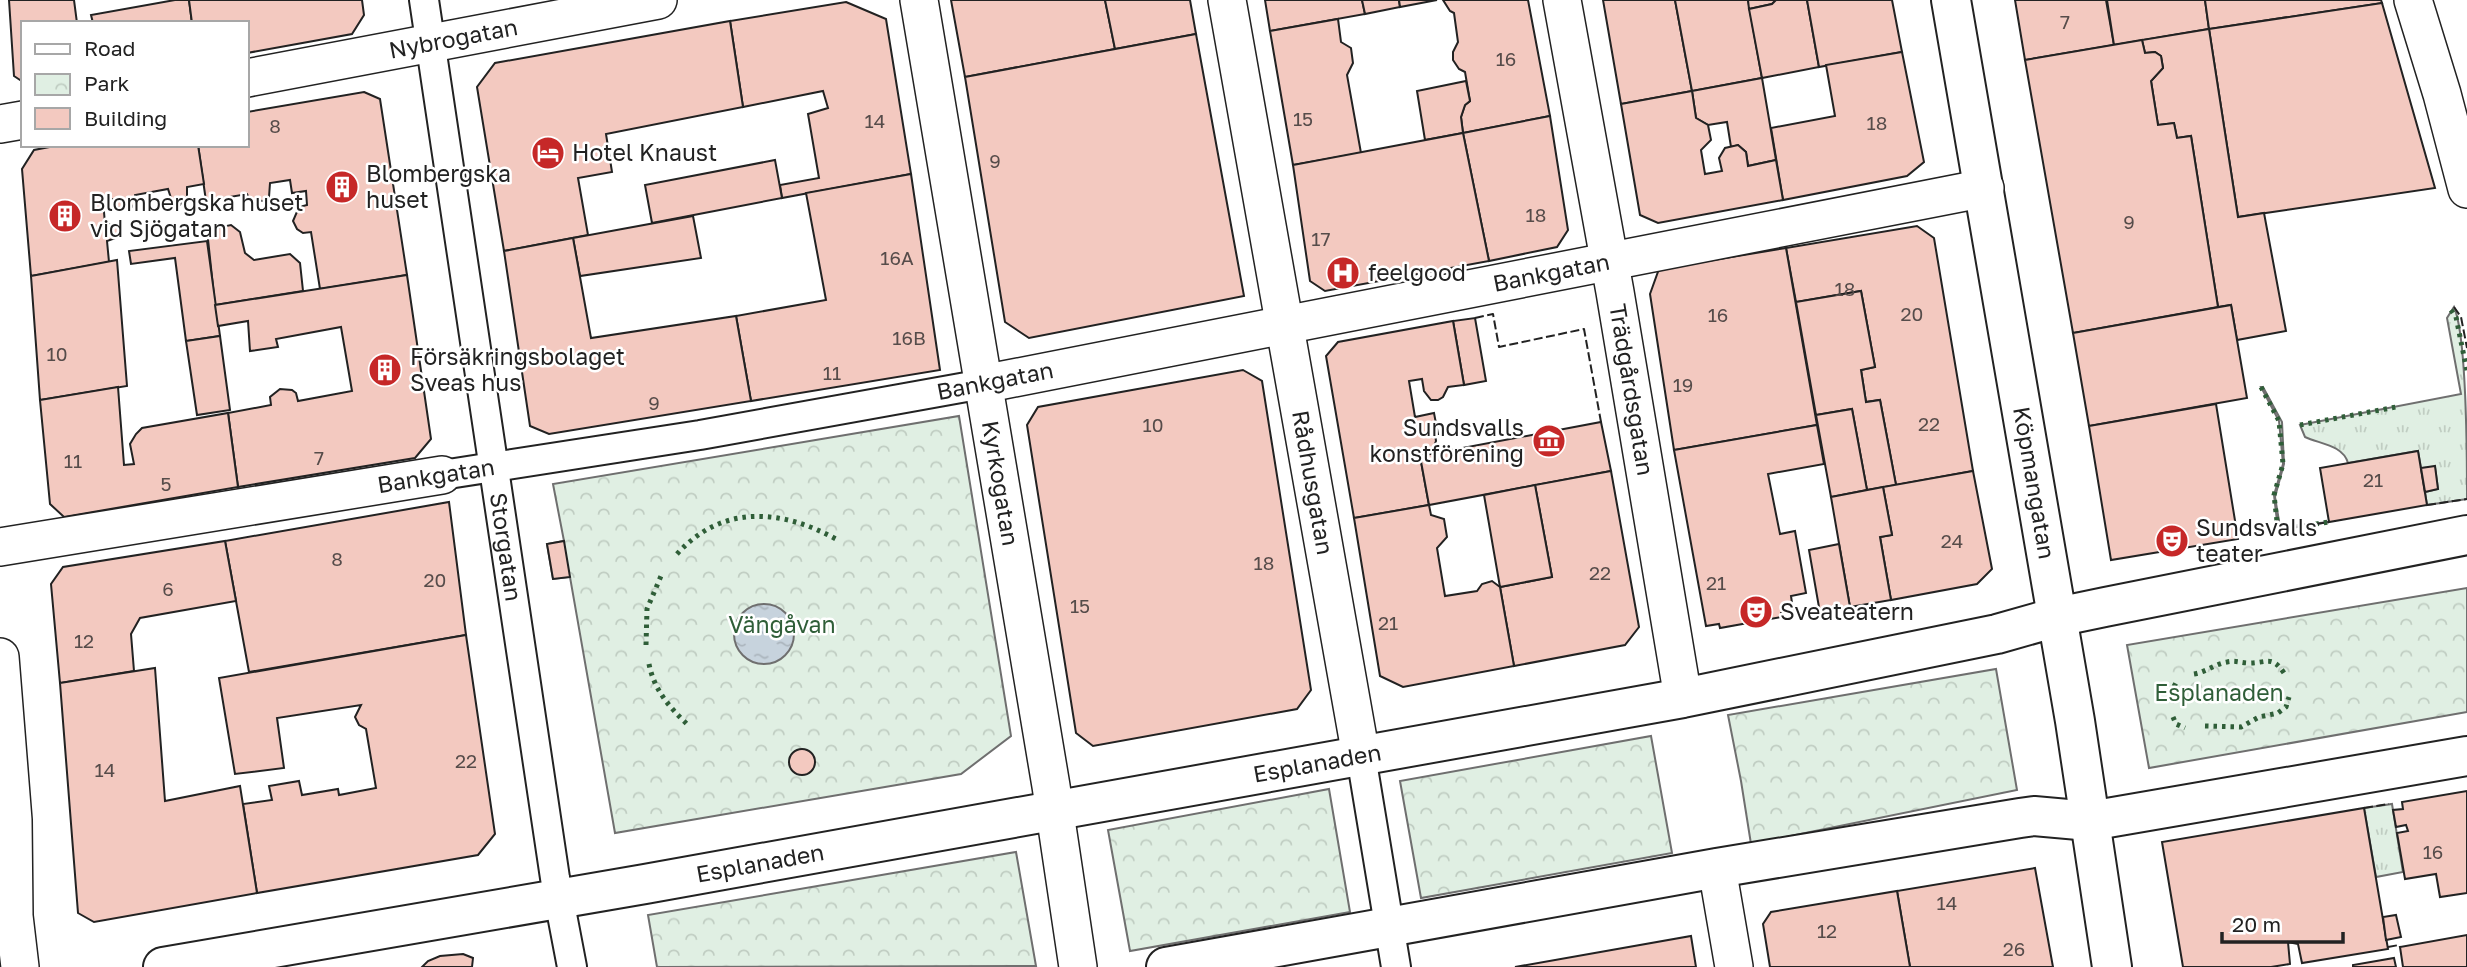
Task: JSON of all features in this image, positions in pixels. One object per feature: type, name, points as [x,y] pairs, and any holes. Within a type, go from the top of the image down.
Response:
[{"type":"street","name":"Storgatan","points":[[424,0],[559,899],[572,967]]},
{"type":"street","name":"Nybrogatan","points":[[248,78],[658,0]]},
{"type":"street","name":"Kyrkogatan","points":[[919,0],[1055,812],[1077,967]]},
{"type":"street","name":"Rådhusgatan","points":[[1227,0],[1396,967]]},
{"type":"street","name":"Trädgårdsgatan","points":[[1562,0],[1683,698]]},
{"type":"street","name":"Köpmangatan","points":[[1951,0],[2057,617],[2112,967]]},
{"type":"street","points":[[2413,0],[2467,189]]},
{"type":"street","points":[[0,124],[21,120]]},
{"type":"street","name":"Bankgatan","points":[[0,547],[700,435],[983,384],[1985,188]]},
{"type":"street","name":"Esplanaden","points":[[163,967],[1055,812],[1683,698],[1997,634],[2057,617],[2467,535]]},
{"type":"street","points":[[0,657],[13,820],[14,916],[20,967]]},
{"type":"street","points":[[1166,967],[1717,868],[2034,816],[2090,821],[2467,756]]},
{"type":"street","points":[[1717,868],[1734,967]]},
{"type":"green space","points":[[2454,307],[2462,344],[2464,370],[2467,499],[2427,505],[2425,492],[2438,489],[2435,467],[2421,468],[2418,451],[2348,463],[2341,452],[2305,437],[2300,425],[2461,394],[2447,318]]},
{"type":"green space","points":[[2261,387],[2282,422],[2284,464],[2275,497],[2280,527],[2329,522],[2278,530],[2274,495],[2283,464],[2279,421]]},
{"type":"green space","name":"Vängåvan","points":[[959,416],[1011,736],[961,774],[615,833],[570,577],[553,579],[547,544],[564,541],[553,484]]},
{"type":"green space","name":"Esplanaden","points":[[2467,588],[2467,712],[2149,768],[2127,645]]},
{"type":"green space","points":[[1996,669],[2017,790],[1751,844],[1728,715]]},
{"type":"green space","points":[[1651,736],[1672,853],[1421,898],[1400,781]]},
{"type":"green space","points":[[1329,789],[1350,912],[1130,951],[1108,830]]},
{"type":"green space","points":[[2392,804],[2403,872],[2376,877],[2364,808]]},
{"type":"green space","points":[[1016,852],[1036,966],[657,967],[648,915]]},
{"type":"water","points":[[764,604],[781,609],[789,617],[794,634],[789,651],[781,659],[764,664],[747,659],[739,651],[734,634],[739,617],[747,609]]},
{"type":"building","points":[[9,0],[74,0],[77,21],[21,21],[21,81],[14,76]]},
{"type":"building","points":[[175,0],[189,0],[192,21],[92,21],[91,15]]},
{"type":"building","points":[[189,0],[362,0],[364,15],[352,34],[248,53],[248,21],[192,21]]},
{"type":"building","points":[[951,0],[1105,0],[1115,49],[965,77]]},
{"type":"building","points":[[1105,0],[1190,0],[1196,34],[1115,49]]},
{"type":"building","points":[[1265,0],[1362,0],[1365,14],[1270,31]]},
{"type":"building","points":[[1362,0],[1399,0],[1400,7],[1365,14]]},
{"type":"building","points":[[1399,0],[1437,0],[1400,7]]},
{"type":"building","points":[[1443,0],[1528,0],[1550,116],[1463,133],[1461,117],[1465,105],[1470,101],[1465,72],[1459,69],[1453,60],[1453,52],[1458,42],[1454,13]]},
{"type":"building","points":[[1603,0],[1675,0],[1692,91],[1621,104]]},
{"type":"building","points":[[1675,0],[1748,0],[1762,78],[1692,91]]},
{"type":"building","points":[[1748,0],[1776,0],[1772,4],[1749,9]]},
{"type":"building","points":[[1776,0],[1807,0],[1819,67],[1762,78],[1749,9],[1772,4]]},
{"type":"building","points":[[1807,0],[1892,0],[1902,52],[1819,67]]},
{"type":"building","points":[[2015,0],[2106,0],[2114,45],[2025,60]]},
{"type":"building","points":[[2107,0],[2205,0],[2209,29],[2114,45]]},
{"type":"building","points":[[2205,0],[2381,0],[2382,3],[2209,29]]},
{"type":"building","points":[[846,2],[886,19],[911,174],[782,198],[780,185],[819,178],[808,114],[828,108],[823,91],[743,107],[730,21]]},
{"type":"building","points":[[2382,3],[2435,188],[2238,217],[2209,29]]},
{"type":"building","points":[[1338,19],[1341,42],[1351,48],[1353,63],[1347,75],[1361,153],[1293,165],[1270,31]]},
{"type":"building","name":"Hotel Knaust","points":[[730,21],[743,107],[606,134],[612,172],[578,178],[588,235],[504,251],[477,87],[495,63]]},
{"type":"building","points":[[2209,29],[2238,217],[2264,213],[2286,331],[2237,340],[2231,305],[2218,307],[2191,136],[2177,138],[2174,123],[2158,125],[2151,81],[2163,68],[2161,56],[2155,52],[2145,53],[2142,40]]},
{"type":"building","points":[[1196,34],[1244,296],[1029,338],[1005,322],[965,77]]},
{"type":"building","points":[[2142,40],[2145,53],[2155,52],[2161,56],[2163,68],[2151,81],[2158,125],[2174,123],[2177,138],[2191,136],[2218,307],[2073,333],[2025,60]]},
{"type":"building","points":[[1902,52],[1924,162],[1907,176],[1783,200],[1771,128],[1835,116],[1826,65]]},
{"type":"building","points":[[1762,78],[1776,160],[1748,166],[1746,152],[1738,145],[1731,147],[1727,122],[1708,125],[1696,118],[1692,91]]},
{"type":"building","points":[[1466,81],[1470,101],[1465,105],[1461,117],[1463,133],[1425,140],[1417,91]]},
{"type":"building","points":[[1692,91],[1696,118],[1708,125],[1711,140],[1701,150],[1705,174],[1722,171],[1719,158],[1725,148],[1738,145],[1746,152],[1748,166],[1776,160],[1783,200],[1658,223],[1640,215],[1621,104]]},
{"type":"building","name":"Blombergska huset","points":[[364,92],[380,99],[407,275],[320,289],[311,232],[303,233],[293,221],[299,207],[307,205],[306,191],[292,193],[290,180],[270,183],[269,197],[264,201],[250,200],[247,194],[206,201],[198,147],[248,147],[248,112]]},
{"type":"building","points":[[1550,116],[1568,230],[1557,247],[1489,261],[1463,133]]},
{"type":"building","points":[[1463,133],[1489,261],[1325,291],[1310,281],[1293,165]]},
{"type":"building","name":"Blombergska huset vid Sjögatan","points":[[50,147],[198,147],[204,184],[187,187],[187,196],[180,205],[173,204],[168,189],[135,195],[135,203],[131,208],[117,207],[114,199],[103,200],[105,224],[120,225],[122,230],[121,236],[107,241],[109,262],[31,276],[22,169],[34,150]]},
{"type":"building","points":[[775,160],[782,198],[652,223],[645,185]]},
{"type":"building","points":[[911,174],[940,370],[751,401],[736,316],[826,300],[806,193]]},
{"type":"building","points":[[693,216],[701,258],[580,276],[573,238]]},
{"type":"building","points":[[231,225],[240,232],[245,253],[254,260],[290,254],[300,263],[303,291],[215,305],[207,230]]},
{"type":"building","points":[[1917,226],[1934,238],[1973,471],[1896,485],[1880,400],[1866,402],[1861,370],[1875,367],[1861,291],[1796,302],[1786,248]]},
{"type":"building","points":[[573,238],[591,338],[736,316],[751,401],[549,434],[530,426],[504,251]]},
{"type":"building","points":[[207,241],[220,336],[186,341],[175,258],[131,264],[129,251]]},
{"type":"building","points":[[1786,248],[1817,425],[1674,450],[1650,294],[1659,269]]},
{"type":"building","points":[[117,260],[127,386],[40,400],[31,276]]},
{"type":"building","name":"Försäkringsbolaget Sveas hus","points":[[407,275],[431,439],[415,458],[238,487],[228,413],[271,405],[270,397],[280,389],[292,390],[298,401],[352,391],[341,327],[276,339],[278,347],[250,351],[248,321],[218,326],[215,305]]},
{"type":"building","points":[[1861,291],[1875,367],[1861,370],[1866,402],[1880,400],[1896,485],[1867,490],[1852,409],[1816,415],[1796,302]]},
{"type":"building","points":[[2231,305],[2247,398],[2089,426],[2073,333]]},
{"type":"building","points":[[1475,318],[1486,381],[1464,385],[1453,321]]},
{"type":"building","points":[[1453,321],[1464,385],[1448,387],[1443,397],[1431,400],[1424,391],[1422,379],[1409,381],[1415,417],[1434,413],[1438,434],[1435,434],[1436,441],[1432,451],[1420,456],[1429,505],[1354,518],[1326,356],[1338,342]]},
{"type":"building","points":[[220,336],[230,410],[197,415],[186,341]]},
{"type":"building","points":[[1243,370],[1262,381],[1311,690],[1297,709],[1093,746],[1076,733],[1027,425],[1038,407]]},
{"type":"building","points":[[118,387],[124,465],[134,464],[130,444],[142,428],[228,413],[238,487],[64,517],[50,504],[40,400]]},
{"type":"building","name":"Sundsvalls teater","points":[[2216,404],[2238,539],[2111,560],[2089,426]]},
{"type":"building","points":[[1852,409],[1867,490],[1831,497],[1816,415]]},
{"type":"building","points":[[1601,422],[1611,471],[1429,505],[1420,456]]},
{"type":"building","name":"Sveateatern","points":[[1817,425],[1824,464],[1768,474],[1780,534],[1795,531],[1806,593],[1791,596],[1793,610],[1781,613],[1781,617],[1720,628],[1719,624],[1706,626],[1674,450]]},
{"type":"building","points":[[2418,451],[2427,505],[2329,522],[2320,468]]},
{"type":"building","points":[[2435,466],[2438,489],[2425,492],[2421,468]]},
{"type":"building","points":[[1611,471],[1639,627],[1625,645],[1514,666],[1500,587],[1552,577],[1535,485]]},
{"type":"building","points":[[1973,471],[1992,569],[1977,584],[1891,600],[1880,537],[1892,535],[1883,487]]},
{"type":"building","points":[[1535,485],[1552,577],[1500,587],[1484,495]]},
{"type":"building","points":[[1883,487],[1892,535],[1880,537],[1891,600],[1850,607],[1831,497]]},
{"type":"building","points":[[449,502],[466,635],[249,672],[225,541]]},
{"type":"building","points":[[1429,505],[1431,515],[1444,519],[1447,537],[1437,548],[1445,596],[1477,591],[1482,584],[1492,581],[1500,587],[1514,666],[1403,687],[1380,676],[1354,518]]},
{"type":"building","points":[[225,541],[236,601],[140,618],[131,634],[134,671],[60,683],[51,584],[63,567]]},
{"type":"building","points":[[564,541],[570,577],[553,579],[547,544]]},
{"type":"building","points":[[1839,544],[1850,607],[1820,613],[1809,550]]},
{"type":"building","points":[[466,635],[495,834],[478,855],[257,893],[243,804],[272,800],[269,786],[299,781],[302,795],[338,789],[339,795],[376,788],[366,729],[359,725],[355,717],[361,705],[277,718],[284,768],[235,774],[219,678]]},
{"type":"building","points":[[155,668],[165,801],[240,786],[257,893],[94,922],[78,913],[60,683]]},
{"type":"building","points":[[802,749],[811,753],[815,762],[811,771],[802,775],[793,771],[789,762],[793,753]]},
{"type":"building","points":[[2467,791],[2467,893],[2440,897],[2436,874],[2405,879],[2397,833],[2408,831],[2406,825],[2396,827],[2393,810],[2403,809],[2402,802]]},
{"type":"building","points":[[2364,808],[2388,949],[2302,963],[2298,944],[2288,942],[2290,964],[2271,967],[2183,967],[2162,842]]},
{"type":"building","points":[[2035,868],[2053,967],[1910,967],[1897,891]]},
{"type":"building","points":[[1897,891],[1910,967],[1770,967],[1763,924],[1771,912]]},
{"type":"building","points":[[2396,915],[2401,937],[2386,940],[2383,917]]},
{"type":"building","points":[[2467,935],[2467,967],[2403,967],[2400,947]]},
{"type":"building","points":[[1691,936],[1696,967],[1515,967]]},
{"type":"building","points":[[463,954],[473,958],[472,967],[422,967],[440,956]]},
{"type":"building","points":[[2394,958],[2396,967],[2353,967],[2353,965]]},
{"type":"hedge","points":[[2451,310],[2456,317],[2467,371]]},
{"type":"hedge","points":[[2261,387],[2279,421],[2283,464],[2274,495],[2278,530],[2329,522]]},
{"type":"hedge","points":[[2300,425],[2396,407]]},
{"type":"hedge","points":[[677,554],[694,538],[713,526],[753,516],[794,522],[836,539]]},
{"type":"hedge","points":[[646,645],[647,609],[661,576]]},
{"type":"hedge","points":[[2194,674],[2233,661],[2272,662],[2284,673]]},
{"type":"hedge","points":[[649,664],[664,698],[689,726]]},
{"type":"hedge","points":[[2170,694],[2178,679]]},
{"type":"hedge","points":[[2205,726],[2241,727],[2259,717],[2278,713],[2286,707],[2289,697]]},
{"type":"hedge","points":[[2173,717],[2176,724],[2185,728]]},
{"type":"fence","points":[[2454,307],[2461,317],[2467,348]]},
{"type":"fence","points":[[1475,318],[1493,314],[1499,347],[1584,329],[1601,422]]},
{"type":"fence","points":[[2427,505],[2467,499]]},
{"type":"fence","points":[[2278,530],[2329,522]]},
{"type":"fence","points":[[2364,808],[2389,804]]},
{"type":"fence","points":[[2388,947],[2400,947]]},
{"type":"place","name":"Hotel Knaust","points":[[548,153]]},
{"type":"place","name":"Blombergska huset","points":[[342,187]]},
{"type":"place","name":"Blombergska huset vid Sjögatan","points":[[65,216]]},
{"type":"place","name":"feelgood","points":[[1343,273]]},
{"type":"place","name":"Försäkringsbolaget Sveas hus","points":[[385,370]]},
{"type":"place","name":"Sundsvalls konstförening","points":[[1549,441]]},
{"type":"place","name":"Sundsvalls teater","points":[[2172,541]]},
{"type":"place","name":"Sveateatern","points":[[1756,612]]}]
